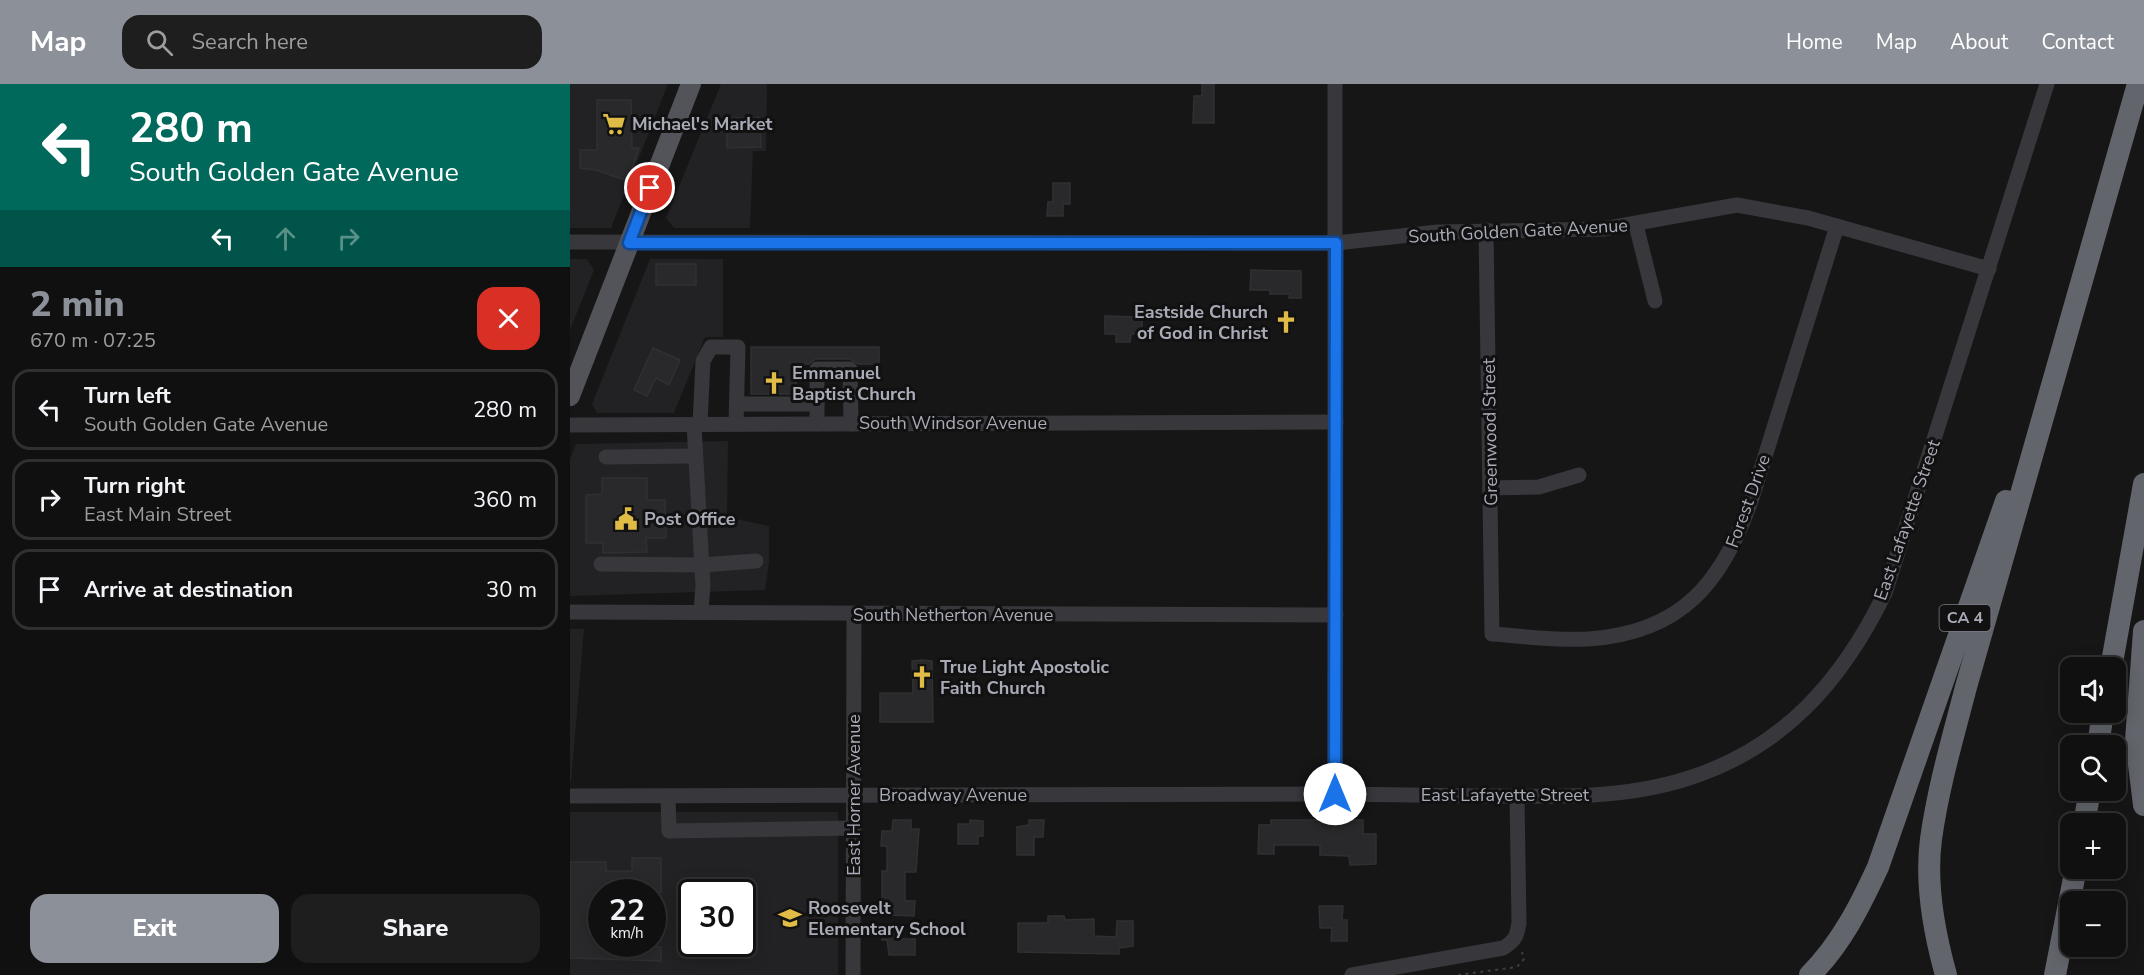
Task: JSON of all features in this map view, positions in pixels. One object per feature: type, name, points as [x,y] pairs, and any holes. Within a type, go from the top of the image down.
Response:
[{"type":"highway","name":"CA 4","points":[[1810,975],[1836,945],[1857,912],[1878,867],[2026,442],[2091,247],[2138,84]]},
{"type":"highway","points":[[1946,975],[1936,940],[1930,889],[1931,841],[1942,781],[1966,687],[2091,247]]},
{"type":"highway","points":[[2114,657],[2144,484]]},
{"type":"highway","points":[[2144,631],[2136,740],[2144,805]]},
{"type":"highway","points":[[2055,975],[2074,879]]},
{"type":"main road","points":[[570,396],[691,84]]},
{"type":"street","points":[[1335,84],[1335,794]]},
{"type":"street","name":"East Lafayette Street","points":[[1335,794],[1583,797],[1636,792],[1688,778],[1738,757],[1784,727],[1824,690],[1856,648],[1885,593],[1989,269],[2044,84]]},
{"type":"street","name":"South Golden Gate Avenue","points":[[570,242],[1336,243],[1438,232],[1603,230],[1737,205],[1808,218],[1989,269]]},
{"type":"street","points":[[1636,225],[1655,301]]},
{"type":"street","name":"Forest Drive","points":[[1492,634],[1585,639],[1622,634],[1659,622],[1691,602],[1705,589],[1720,569],[1741,528],[1837,226]]},
{"type":"street","name":"Greenwood Street","points":[[1486,230],[1492,634]]},
{"type":"street","points":[[701,612],[702,565],[694,456],[703,361],[711,347],[738,347],[736,424]]},
{"type":"street","points":[[817,424],[817,369],[850,369],[851,424]]},
{"type":"street","points":[[737,404],[817,405]]},
{"type":"street","name":"South Windsor Avenue","points":[[570,425],[1336,422]]},
{"type":"street","points":[[606,457],[694,456]]},
{"type":"street","points":[[1491,488],[1539,487],[1579,475]]},
{"type":"street","points":[[601,564],[702,565],[756,561]]},
{"type":"street","name":"South Netherton Avenue","points":[[570,612],[1336,615]]},
{"type":"street","name":"East Horner Avenue","points":[[853,975],[854,614]]},
{"type":"street","name":"Broadway Avenue","points":[[570,796],[1335,794]]},
{"type":"street","points":[[668,796],[669,831],[855,828]]},
{"type":"street","points":[[1352,975],[1503,948],[1513,942],[1519,923],[1517,796]]},
{"type":"path","points":[[1458,975],[1517,967]]},
{"type":"shaded area","points":[[570,84],[668,84],[611,228],[570,228]]},
{"type":"shaded area","points":[[721,84],[767,84],[766,151],[753,151],[750,228],[674,228],[666,218]]},
{"type":"shaded area","points":[[570,259],[587,259],[594,270],[570,330]]},
{"type":"shaded area","points":[[650,259],[723,259],[723,337],[705,337],[674,413],[597,413],[592,404]]},
{"type":"shaded area","points":[[728,441],[727,517],[769,526],[769,562],[765,590],[570,596],[570,459],[576,444]]},
{"type":"shaded area","points":[[570,629],[584,629],[571,782],[570,782]]},
{"type":"shaded area","name":"Roosevelt Elementary School","points":[[570,812],[838,812],[838,975],[570,975]]},
{"type":"building","points":[[1202,84],[1214,84],[1214,123],[1193,123],[1194,96],[1202,96]]},
{"type":"building","name":"Michael's Market","points":[[597,100],[631,100],[632,148],[639,148],[628,181],[596,170],[580,168],[580,150],[597,150]]},
{"type":"building","points":[[727,118],[760,118],[761,147],[727,148]]},
{"type":"building","points":[[1053,183],[1070,183],[1070,204],[1063,204],[1063,216],[1047,216],[1048,202],[1053,202]]},
{"type":"building","points":[[656,264],[696,264],[696,285],[656,285]]},
{"type":"building","points":[[1251,270],[1301,271],[1301,298],[1289,298],[1290,294],[1270,294],[1270,290],[1250,290]]},
{"type":"building","points":[[1105,316],[1142,317],[1142,334],[1131,334],[1130,342],[1116,342],[1116,334],[1105,334]]},
{"type":"building","name":"Emmanuel Baptist Church","points":[[751,347],[879,347],[879,364],[858,364],[850,359],[816,359],[809,364],[796,364],[796,394],[751,394]]},
{"type":"building","points":[[653,348],[680,360],[669,385],[656,378],[647,396],[634,390]]},
{"type":"building","name":"Post Office","points":[[602,478],[647,478],[647,500],[665,500],[666,538],[646,538],[647,552],[603,553],[603,543],[586,543],[586,495],[602,494]]},
{"type":"building","name":"True Light Apostolic Faith Church","points":[[912,661],[932,661],[933,722],[880,722],[880,693],[913,693]]},
{"type":"building","points":[[893,820],[911,820],[911,829],[919,829],[916,872],[905,872],[905,901],[915,901],[914,916],[888,915],[888,902],[882,902],[882,871],[887,871],[887,846],[881,846],[882,831],[892,831]]},
{"type":"building","points":[[970,820],[983,821],[983,836],[978,836],[978,844],[958,844],[958,824],[970,824]]},
{"type":"building","points":[[1029,820],[1044,820],[1043,837],[1034,837],[1034,855],[1017,855],[1017,827],[1029,825]]},
{"type":"building","points":[[1271,820],[1363,820],[1363,834],[1376,834],[1376,864],[1350,865],[1349,856],[1320,855],[1320,845],[1274,845],[1274,854],[1258,854],[1259,825],[1271,825]]},
{"type":"building","points":[[632,858],[661,858],[661,879],[588,879],[588,957],[661,957],[661,961],[570,958],[570,862],[606,862],[606,871],[632,871]]},
{"type":"building","points":[[1319,906],[1343,906],[1342,920],[1347,920],[1347,941],[1331,941],[1332,928],[1320,928]]},
{"type":"building","points":[[1048,916],[1064,916],[1065,920],[1094,919],[1094,936],[1116,937],[1117,921],[1133,921],[1133,946],[1119,948],[1119,954],[1018,952],[1018,923],[1048,923]]},
{"type":"building","points":[[882,927],[897,927],[897,939],[915,939],[915,955],[889,955],[887,940],[882,940]]},
{"type":"place","name":"Michael's Market","points":[[614,124]]},
{"type":"place","name":"Eastside Church of God in Christ","points":[[1286,322]]},
{"type":"place","name":"Emmanuel Baptist Church","points":[[774,383]]},
{"type":"place","name":"Post Office","points":[[626,519]]},
{"type":"place","name":"True Light Apostolic Faith Church","points":[[922,677]]},
{"type":"place","name":"Roosevelt Elementary School","points":[[790,918]]},
{"type":"route","points":[[650,188],[629,243],[1336,243],[1335,794]]}]
